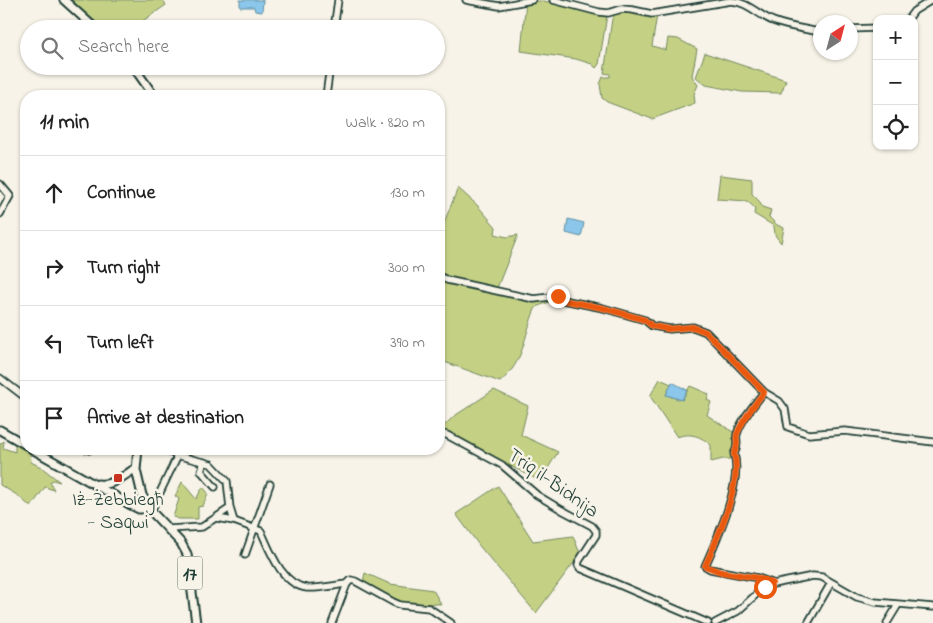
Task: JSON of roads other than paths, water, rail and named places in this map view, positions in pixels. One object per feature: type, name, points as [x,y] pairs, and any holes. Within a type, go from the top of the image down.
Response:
[{"type":"main road","points":[[64,0],[86,20]]},
{"type":"main road","points":[[139,75],[150,90]]},
{"type":"main road","points":[[1,433],[20,443]]},
{"type":"main road","name":"17","points":[[43,455],[138,509],[148,510],[181,543],[187,554],[194,623]]},
{"type":"main road","points":[[134,455],[133,470],[138,488],[148,510]]},
{"type":"main road","points":[[137,455],[136,470],[148,510]]},
{"type":"main road","points":[[112,494],[110,488],[112,483],[133,470]]},
{"type":"main road","name":"17","points":[[94,483],[104,485],[112,483]]},
{"type":"main road","name":"17","points":[[148,510],[179,545],[184,555],[194,623]]},
{"type":"street","points":[[335,20],[338,0]]},
{"type":"street","points":[[466,0],[499,6],[532,0]]},
{"type":"street","points":[[553,0],[599,12],[608,13],[622,9],[652,14],[737,1],[752,7],[771,20],[813,30]]},
{"type":"street","points":[[911,15],[914,11],[932,0]]},
{"type":"street","points":[[858,29],[873,28]]},
{"type":"street","points":[[327,90],[329,75]]},
{"type":"street","points":[[0,184],[10,196],[0,214]]},
{"type":"street","points":[[445,279],[534,299],[558,296],[562,300],[603,308],[645,320],[652,326],[668,329],[690,327],[701,329],[764,392],[779,401],[785,409],[788,427],[805,434],[845,431],[933,442]]},
{"type":"street","points":[[0,378],[20,393]]},
{"type":"street","points":[[764,392],[751,409],[736,436],[738,446],[734,454],[736,460],[732,491],[720,531],[705,566],[772,583]]},
{"type":"street","name":"Triq il-Bidnija","points":[[445,434],[496,461],[537,495],[592,526],[596,531],[596,535],[578,561],[580,568],[708,623]]},
{"type":"street","points":[[148,510],[153,507],[176,459],[176,455]]},
{"type":"street","points":[[184,455],[211,464],[227,481],[230,508],[234,521]]},
{"type":"street","points":[[204,462],[200,471],[215,487]]},
{"type":"street","points":[[245,554],[270,484]]},
{"type":"street","points":[[168,529],[202,527],[230,508]]},
{"type":"street","points":[[217,518],[234,521],[262,531],[276,564],[296,583],[307,588],[347,584]]},
{"type":"street","points":[[715,623],[738,611],[761,590],[772,583],[817,576],[828,580],[857,597],[875,602],[933,607]]},
{"type":"street","points":[[332,623],[347,584],[351,580],[400,605],[429,608],[451,623]]},
{"type":"street","points":[[808,623],[831,583]]},
{"type":"street","points":[[887,623],[898,605]]},
{"type":"water","points":[[240,0],[263,0],[262,12],[255,11],[254,7],[240,7]]},
{"type":"water","points":[[568,219],[584,223],[581,237],[566,233]]},
{"type":"water","points":[[672,382],[687,390],[682,400],[666,395]]},
{"type":"place","name":"Iż-Żebbiegħ - Saqwi","points":[[118,478]]}]
